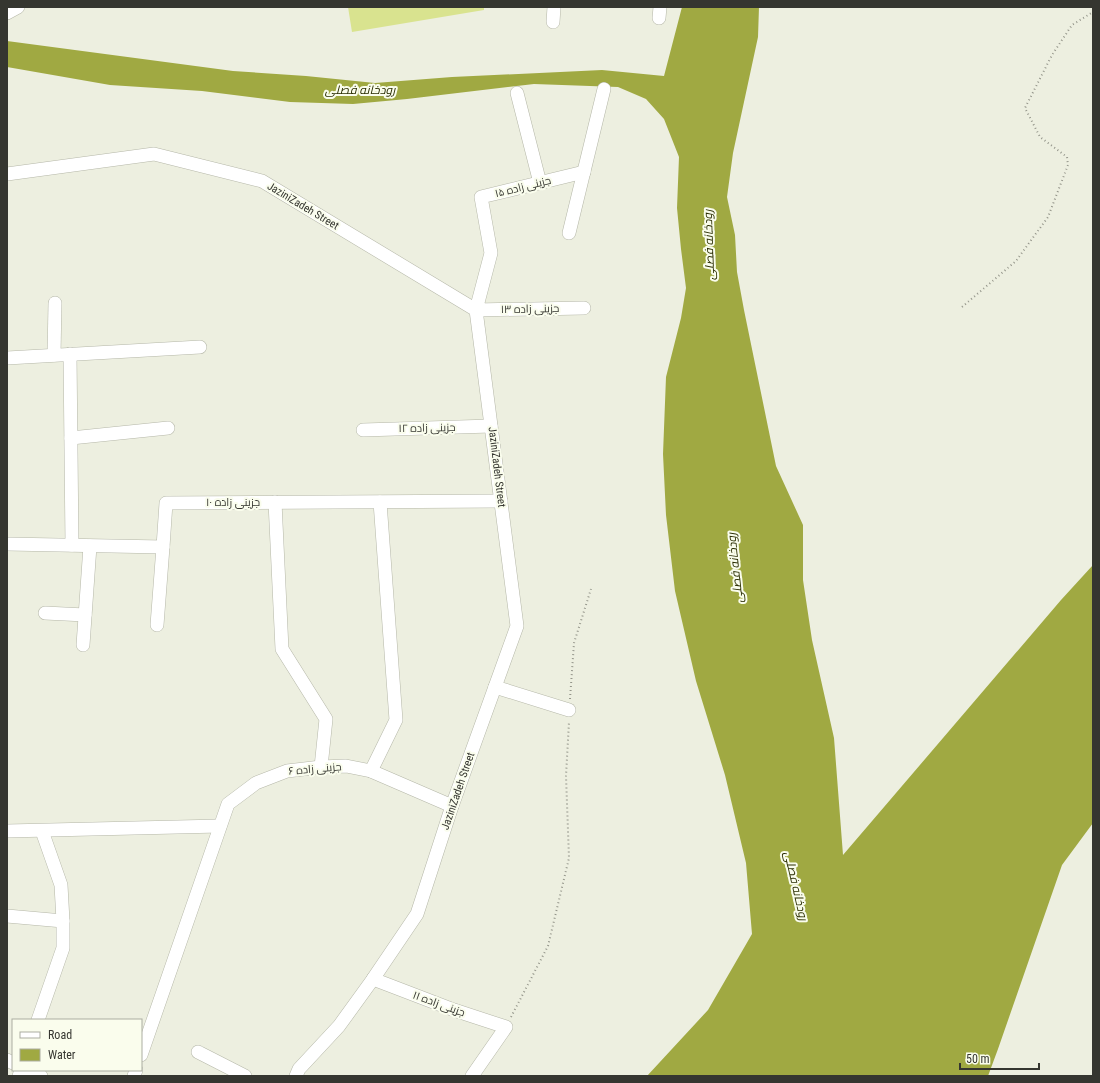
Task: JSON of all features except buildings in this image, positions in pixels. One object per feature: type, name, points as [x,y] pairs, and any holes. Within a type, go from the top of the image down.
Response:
[{"type":"street","points":[[7,13],[18,7]]},
{"type":"street","points":[[553,22],[554,7]]},
{"type":"street","points":[[569,233],[604,89]]},
{"type":"street","points":[[517,93],[540,183]]},
{"type":"street","name":"JaziniZadeh Street","points":[[7,174],[154,154],[262,181],[476,310],[517,626],[452,806],[417,914],[339,1026],[299,1069],[296,1076]]},
{"type":"street","name":"جزینی زاده ۱۵","points":[[476,310],[491,253],[481,198],[584,172]]},
{"type":"street","points":[[54,355],[56,303]]},
{"type":"street","name":"جزینی زاده ۱۳","points":[[476,310],[584,308]]},
{"type":"street","points":[[7,358],[200,347]]},
{"type":"street","points":[[70,354],[72,545]]},
{"type":"street","name":"جزینی زاده ۱۲","points":[[363,430],[491,426]]},
{"type":"street","points":[[71,438],[168,428]]},
{"type":"street","name":"جزینی زاده ۱۰","points":[[163,547],[166,503],[501,501]]},
{"type":"street","points":[[275,502],[282,649],[326,719],[321,767]]},
{"type":"street","points":[[371,771],[396,720],[380,502]]},
{"type":"street","points":[[7,544],[163,547],[157,625]]},
{"type":"street","points":[[82,645],[90,546]]},
{"type":"street","points":[[45,614],[85,615]]},
{"type":"street","points":[[495,687],[569,710]]},
{"type":"street","name":"جزینی زاده ۶","points":[[142,1052],[228,804],[256,783],[287,771],[346,766],[371,771],[452,806]]},
{"type":"street","points":[[7,832],[220,826]]},
{"type":"street","points":[[38,1019],[63,948],[64,921],[61,885],[42,831]]},
{"type":"street","points":[[7,916],[64,921]]},
{"type":"street","name":"جزینی زاده ۱۱","points":[[373,979],[454,1010],[506,1027]]},
{"type":"street","points":[[472,1076],[506,1027]]},
{"type":"street","points":[[198,1052],[245,1076]]},
{"type":"street","points":[[31,1071],[41,1076]]},
{"type":"path","points":[[962,307],[1016,261],[1048,217],[1068,166],[1067,157],[1040,138],[1025,108],[1052,55],[1072,25],[1093,12]]},
{"type":"path","points":[[506,1027],[548,946],[570,858],[566,776],[574,643],[591,589]]},
{"type":"shaded area","points":[[348,7],[484,7],[484,10],[352,32]]},
{"type":"water","name":"رودخانه فصلی","points":[[682,7],[759,7],[758,37],[733,153],[727,197],[735,235],[737,272],[776,466],[803,525],[803,580],[812,640],[834,738],[843,855],[1061,600],[1093,565],[1093,823],[1062,865],[988,1076],[647,1076],[708,1010],[752,934],[746,863],[725,775],[696,681],[675,591],[666,515],[663,454],[666,377],[681,318],[686,288],[677,208],[679,157],[664,119],[646,99],[618,87],[534,84],[353,104],[290,102],[202,91],[110,85],[7,67],[7,41],[233,71],[375,83],[452,77],[602,70],[664,76]]}]
